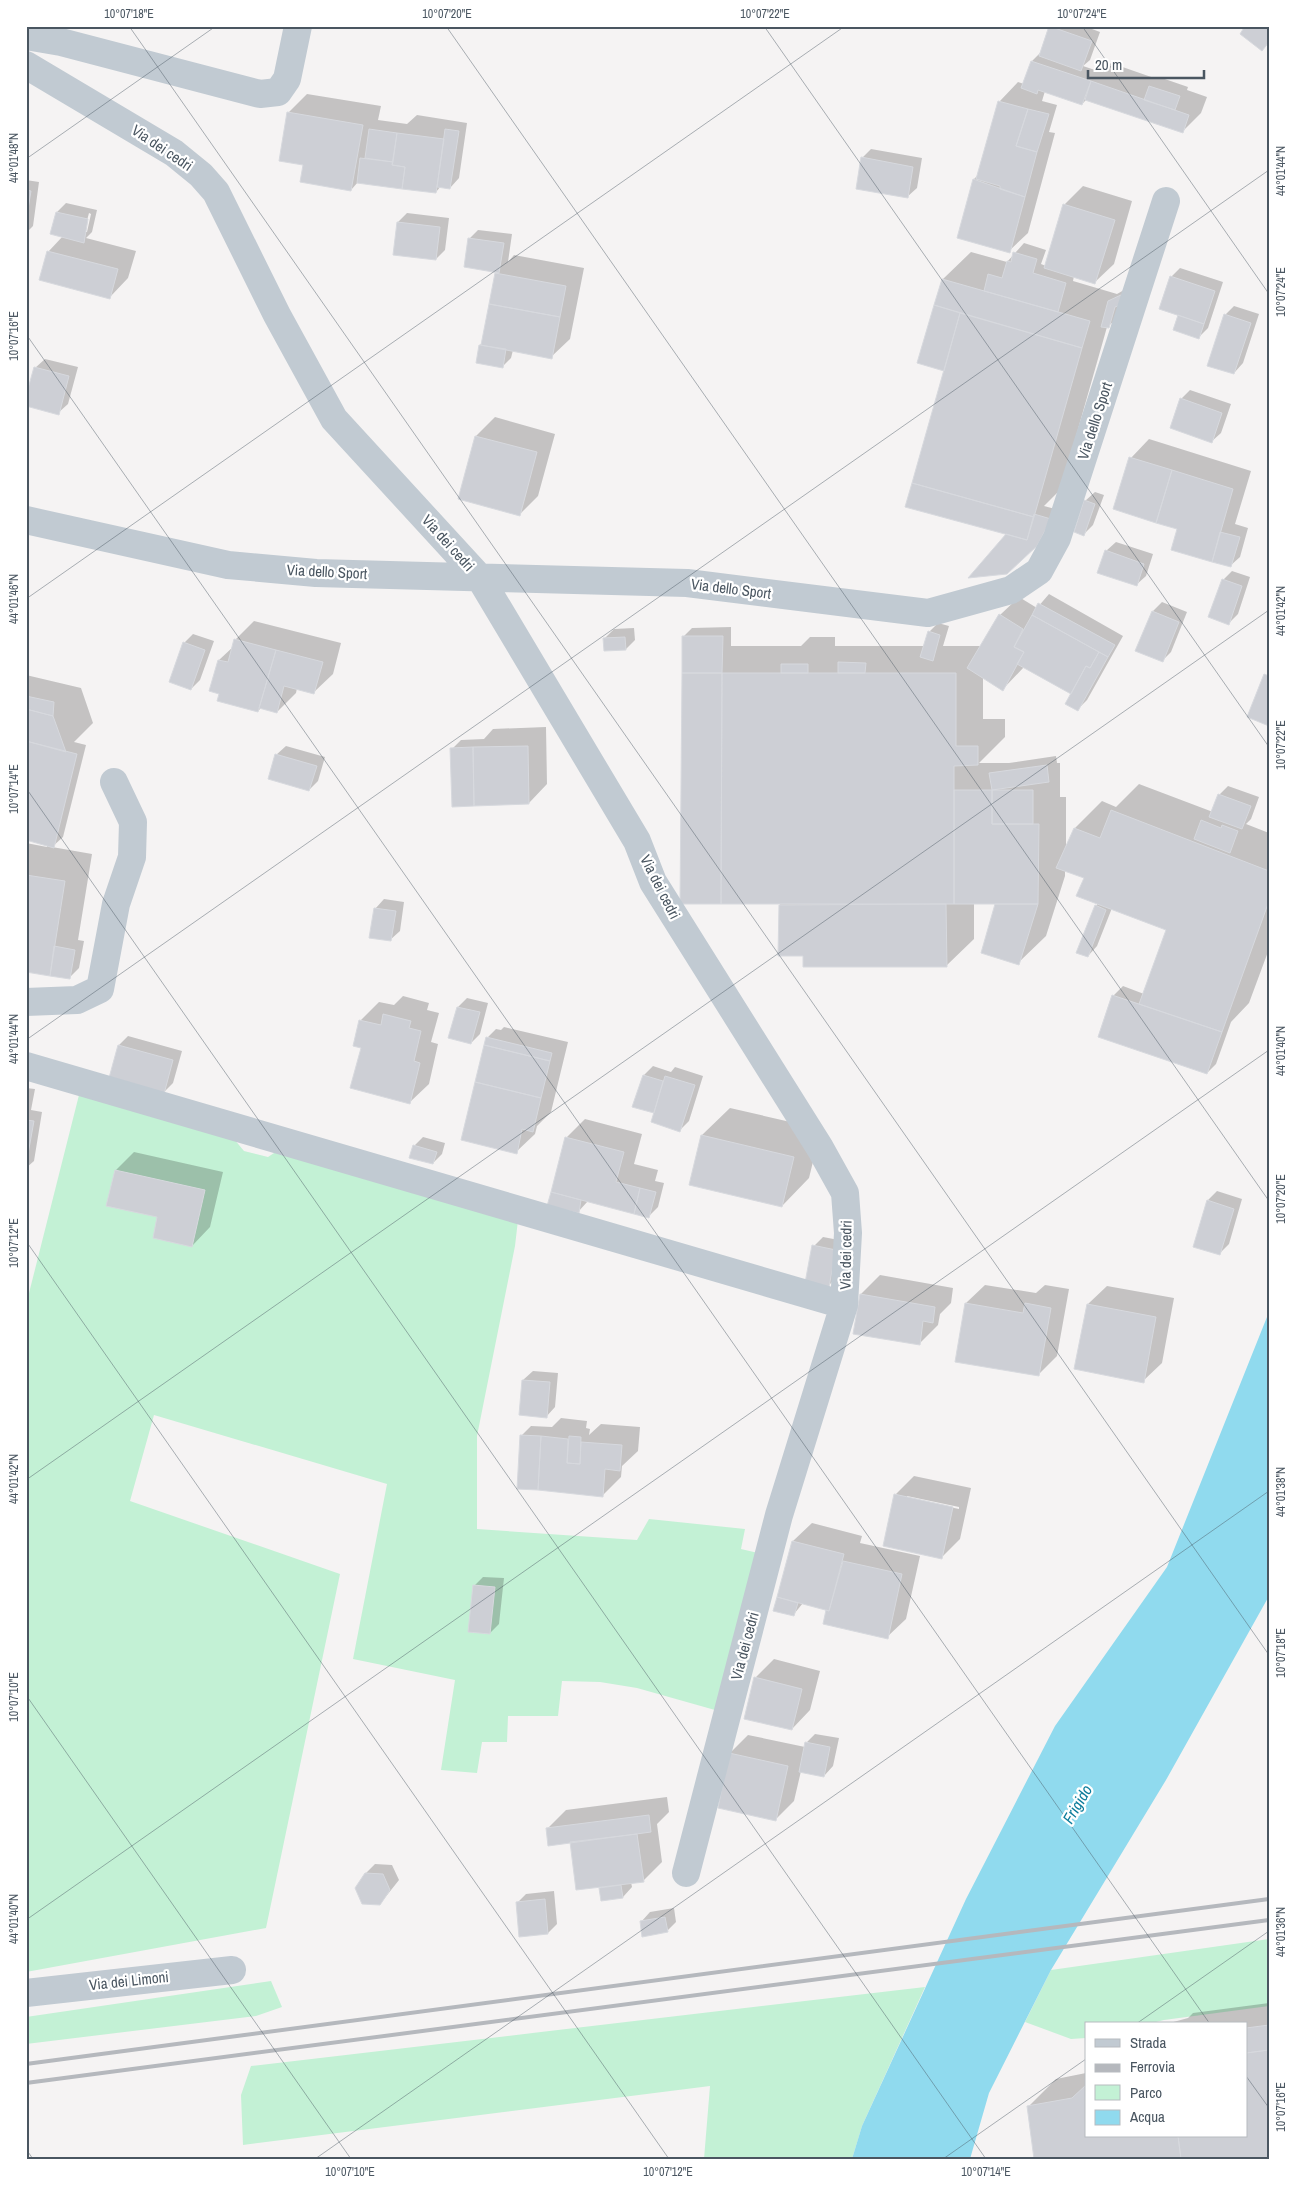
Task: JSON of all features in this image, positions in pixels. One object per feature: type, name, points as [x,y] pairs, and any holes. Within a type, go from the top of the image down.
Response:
[{"type":"street","points":[[26,36],[61,42],[260,94],[278,92],[287,79],[298,26]]},
{"type":"street","name":"Via dei cedri","points":[[26,65],[174,152],[201,175],[216,192],[277,315],[334,419],[480,578],[637,841],[653,882],[667,906],[820,1148],[845,1193],[848,1233],[844,1305],[779,1515],[686,1873]]},
{"type":"street","name":"Via dello Sport","points":[[26,520],[228,565],[316,573],[687,583],[928,613],[1011,590],[1039,571],[1057,538],[1166,201]]},
{"type":"street","points":[[26,1002],[77,1000],[100,989],[116,904],[132,857],[133,822],[114,782]]},
{"type":"street","points":[[26,1066],[844,1305]]},
{"type":"street","name":"Via dei Limoni","points":[[26,1993],[232,1970]]},
{"type":"green space","points":[[79,1095],[234,1139],[244,1151],[268,1157],[277,1151],[518,1220],[515,1246],[477,1436],[477,1529],[637,1540],[649,1519],[745,1529],[741,1549],[758,1553],[715,1710],[637,1688],[600,1682],[562,1681],[558,1716],[508,1716],[507,1742],[482,1742],[477,1773],[441,1770],[455,1680],[353,1659],[387,1484],[154,1415],[130,1501],[340,1574],[266,1928],[26,1972],[26,1305]]},
{"type":"green space","points":[[1269,1939],[1269,2006],[1156,2022],[1085,2022],[1085,2038],[1071,2039],[1025,2022],[1051,1970]]},
{"type":"green space","points":[[271,1981],[282,2007],[256,2016],[26,2044],[26,2017]]},
{"type":"green space","points":[[925,1987],[862,2126],[852,2159],[704,2159],[710,2086],[243,2145],[241,2095],[251,2066]]},
{"type":"water","name":"Frigido","points":[[1269,1312],[1269,1596],[1166,1780],[1051,1970],[989,2093],[970,2159],[852,2159],[862,2126],[966,1899],[1055,1726],[1167,1567]]},
{"type":"building","points":[[1049,26],[1092,41],[1081,71],[1039,56]]},
{"type":"building","points":[[1245,26],[1269,26],[1269,42],[1262,51],[1240,34]]},
{"type":"building","points":[[1031,61],[1091,81],[1082,105],[1038,90],[1037,94],[1021,88]]},
{"type":"building","points":[[1091,81],[1189,115],[1183,133],[1085,100]]},
{"type":"building","points":[[1149,86],[1180,96],[1175,110],[1144,100]]},
{"type":"building","points":[[998,101],[1028,109],[1016,146],[1037,152],[1025,197],[1000,189],[1000,186],[976,179]]},
{"type":"building","points":[[1028,109],[1049,114],[1037,152],[1016,146]]},
{"type":"building","points":[[287,112],[363,125],[351,191],[300,182],[303,165],[279,161]]},
{"type":"building","points":[[369,129],[397,133],[393,162],[365,158]]},
{"type":"building","points":[[445,129],[459,131],[450,189],[437,187]]},
{"type":"building","points":[[397,133],[444,139],[436,193],[402,189],[405,167],[392,165]]},
{"type":"building","points":[[861,157],[913,167],[908,198],[856,189]]},
{"type":"building","points":[[360,158],[393,162],[392,165],[405,167],[402,189],[357,183]]},
{"type":"building","points":[[973,179],[1025,197],[1010,253],[957,238]]},
{"type":"building","points":[[26,190],[31,191],[26,221]]},
{"type":"building","points":[[1063,204],[1115,220],[1095,284],[1044,268]]},
{"type":"building","points":[[56,212],[88,219],[84,243],[50,234]]},
{"type":"building","points":[[397,222],[440,227],[436,260],[393,255]]},
{"type":"building","points":[[468,238],[504,243],[499,273],[464,267]]},
{"type":"building","points":[[47,251],[118,269],[110,299],[39,280]]},
{"type":"building","points":[[1013,252],[1037,259],[1033,273],[1066,283],[1058,312],[984,291],[988,274],[1002,278],[1007,261],[1011,262]]},
{"type":"building","points":[[495,273],[566,286],[560,317],[489,304]]},
{"type":"building","points":[[1170,276],[1215,291],[1204,324],[1159,309]]},
{"type":"building","points":[[942,279],[1090,321],[1082,348],[934,305]]},
{"type":"building","points":[[1123,294],[1120,305],[1115,307],[1109,328],[1101,327],[1108,301]]},
{"type":"building","points":[[489,304],[560,317],[552,359],[481,345]]},
{"type":"building","points":[[934,305],[960,313],[944,371],[917,363]]},
{"type":"building","points":[[960,313],[1082,348],[1034,517],[912,483]]},
{"type":"building","points":[[1224,314],[1251,323],[1234,374],[1207,366]]},
{"type":"building","points":[[1178,315],[1204,324],[1199,339],[1173,330]]},
{"type":"building","points":[[479,345],[506,349],[503,368],[476,363]]},
{"type":"building","points":[[34,367],[69,376],[59,415],[26,406],[26,396]]},
{"type":"building","points":[[1180,398],[1222,413],[1212,443],[1170,428]]},
{"type":"building","points":[[475,436],[537,452],[520,516],[458,499]]},
{"type":"building","points":[[1129,457],[1172,470],[1156,523],[1113,509]]},
{"type":"building","points":[[1172,470],[1233,489],[1212,562],[1171,550],[1177,529],[1156,523]]},
{"type":"building","points":[[912,483],[1034,517],[1027,540],[905,507]]},
{"type":"building","points":[[1084,500],[1095,504],[1084,536],[1074,532]]},
{"type":"building","points":[[1034,514],[1051,519],[1037,546],[1007,574],[968,578],[1006,534],[1027,540]]},
{"type":"building","points":[[1220,532],[1240,537],[1231,567],[1212,562]]},
{"type":"building","points":[[1105,550],[1144,564],[1137,586],[1097,573]]},
{"type":"building","points":[[1222,579],[1242,586],[1229,625],[1208,617]]},
{"type":"building","points":[[1038,603],[1115,645],[1108,657],[1032,615]]},
{"type":"building","points":[[1152,611],[1179,622],[1163,662],[1135,651]]},
{"type":"building","points":[[999,614],[1023,629],[1014,647],[1024,652],[1003,691],[967,668]]},
{"type":"building","points":[[1032,615],[1099,652],[1090,668],[1086,666],[1071,694],[1017,664],[1024,652],[1014,647]]},
{"type":"building","points":[[928,631],[940,635],[933,661],[920,657]]},
{"type":"building","points":[[682,636],[723,636],[722,673],[682,673]]},
{"type":"building","points":[[625,637],[626,650],[604,651],[603,638]]},
{"type":"building","points":[[234,639],[276,650],[258,712],[217,701],[219,694],[209,691],[218,660],[228,662]]},
{"type":"building","points":[[183,642],[205,650],[191,690],[169,682]]},
{"type":"building","points":[[276,650],[323,662],[314,694],[284,686],[277,713],[259,708]]},
{"type":"building","points":[[1099,652],[1108,657],[1078,711],[1065,704],[1086,666],[1090,668]]},
{"type":"building","points":[[838,662],[866,663],[865,673],[838,673]]},
{"type":"building","points":[[781,664],[808,664],[808,673],[781,673]]},
{"type":"building","points":[[682,673],[722,673],[721,904],[680,904]]},
{"type":"building","points":[[722,673],[956,673],[956,746],[978,746],[978,765],[954,766],[954,904],[721,904]]},
{"type":"building","points":[[1264,674],[1269,676],[1269,726],[1247,717]]},
{"type":"building","points":[[26,696],[54,702],[53,716],[26,709]]},
{"type":"building","points":[[26,709],[53,716],[66,752],[26,741]]},
{"type":"building","points":[[26,741],[77,754],[54,848],[26,840]]},
{"type":"building","points":[[528,746],[529,804],[474,806],[473,747]]},
{"type":"building","points":[[473,747],[474,806],[452,807],[450,748]]},
{"type":"building","points":[[275,754],[317,766],[309,791],[268,779]]},
{"type":"building","points":[[1047,765],[1049,782],[992,790],[989,773]]},
{"type":"building","points":[[954,790],[992,790],[992,824],[1039,824],[1038,904],[954,904]]},
{"type":"building","points":[[992,790],[1033,790],[1033,824],[992,824]]},
{"type":"building","points":[[1218,794],[1251,806],[1242,829],[1209,817]]},
{"type":"building","points":[[1111,810],[1269,871],[1269,901],[1222,1032],[1139,1004],[1166,930],[1076,896],[1084,878],[1056,868],[1074,828],[1100,838]]},
{"type":"building","points":[[1201,820],[1221,828],[1222,825],[1238,831],[1230,853],[1194,839]]},
{"type":"building","points":[[26,875],[65,881],[50,976],[26,972]]},
{"type":"building","points":[[946,904],[947,967],[803,967],[803,956],[778,956],[779,905]]},
{"type":"building","points":[[995,904],[1038,904],[1019,965],[981,953]]},
{"type":"building","points":[[1095,905],[1106,910],[1088,957],[1076,953]]},
{"type":"building","points":[[374,908],[396,911],[391,941],[369,938]]},
{"type":"building","points":[[54,946],[75,950],[70,979],[50,976]]},
{"type":"building","points":[[1112,995],[1222,1032],[1207,1074],[1098,1037]]},
{"type":"building","points":[[457,1007],[480,1012],[471,1044],[448,1038]]},
{"type":"building","points":[[383,1014],[411,1021],[409,1028],[421,1031],[414,1061],[420,1063],[410,1104],[350,1088],[361,1048],[353,1046],[359,1020],[381,1025]]},
{"type":"building","points":[[486,1037],[552,1053],[550,1061],[484,1045]]},
{"type":"building","points":[[118,1045],[173,1060],[164,1094],[109,1078]]},
{"type":"building","points":[[484,1045],[550,1061],[541,1098],[475,1082]]},
{"type":"building","points":[[643,1075],[663,1081],[654,1113],[632,1107]]},
{"type":"building","points":[[665,1076],[695,1085],[680,1132],[651,1122]]},
{"type":"building","points":[[475,1082],[541,1098],[533,1132],[522,1129],[517,1154],[461,1140]]},
{"type":"building","points":[[26,1120],[34,1121],[26,1165]]},
{"type":"building","points":[[701,1135],[794,1157],[782,1207],[689,1185]]},
{"type":"building","points":[[565,1137],[624,1152],[616,1182],[640,1188],[634,1214],[551,1192]]},
{"type":"building","points":[[413,1145],[437,1152],[433,1164],[409,1158]]},
{"type":"building","points":[[115,1170],[205,1190],[192,1247],[153,1238],[157,1217],[106,1206]]},
{"type":"building","points":[[640,1188],[656,1192],[649,1218],[634,1214]]},
{"type":"building","points":[[551,1192],[581,1200],[579,1213],[547,1206]]},
{"type":"building","points":[[1207,1200],[1234,1209],[1220,1255],[1193,1247]]},
{"type":"building","points":[[812,1245],[836,1250],[829,1287],[805,1283]]},
{"type":"building","points":[[860,1294],[935,1307],[933,1323],[923,1321],[920,1345],[853,1334]]},
{"type":"building","points":[[965,1303],[1023,1313],[1025,1303],[1051,1308],[1039,1376],[955,1362]]},
{"type":"building","points":[[1087,1304],[1156,1317],[1144,1383],[1074,1369]]},
{"type":"building","points":[[522,1380],[550,1382],[547,1418],[519,1415]]},
{"type":"building","points":[[520,1435],[541,1436],[538,1490],[517,1489]]},
{"type":"building","points":[[541,1436],[568,1439],[567,1463],[580,1464],[581,1442],[622,1445],[620,1471],[605,1469],[603,1497],[538,1490]]},
{"type":"building","points":[[569,1436],[581,1437],[580,1464],[567,1463]]},
{"type":"building","points":[[894,1494],[953,1507],[942,1559],[883,1546]]},
{"type":"building","points":[[792,1541],[844,1554],[829,1611],[777,1597]]},
{"type":"building","points":[[843,1561],[902,1574],[888,1639],[823,1624],[826,1610],[829,1611]]},
{"type":"building","points":[[473,1585],[495,1587],[490,1634],[468,1632]]},
{"type":"building","points":[[777,1597],[798,1603],[794,1616],[773,1611]]},
{"type":"building","points":[[754,1677],[802,1689],[792,1730],[744,1719]]},
{"type":"building","points":[[805,1742],[830,1747],[824,1777],[799,1772]]},
{"type":"building","points":[[729,1753],[788,1766],[776,1821],[718,1808]]},
{"type":"building","points":[[649,1815],[651,1832],[548,1846],[546,1828]]},
{"type":"building","points":[[637,1834],[644,1882],[576,1890],[570,1842]]},
{"type":"building","points":[[365,1873],[383,1874],[390,1890],[380,1905],[362,1904],[355,1888]]},
{"type":"building","points":[[621,1885],[623,1898],[601,1901],[599,1888]]},
{"type":"building","points":[[545,1899],[548,1934],[519,1937],[516,1902]]},
{"type":"building","points":[[665,1917],[668,1932],[642,1937],[640,1921]]},
{"type":"building","points":[[1269,2025],[1269,2050],[1248,2053],[1248,2028]]},
{"type":"building","points":[[1269,2050],[1269,2159],[1181,2159],[1178,2138],[1248,2138],[1248,2053]]},
{"type":"building","points":[[1085,2086],[1085,2138],[1178,2138],[1181,2159],[1034,2159],[1027,2106],[1072,2098]]},
{"type":"railway","points":[[26,2064],[1269,1899]]},
{"type":"railway","points":[[26,2083],[1269,1920]]}]
